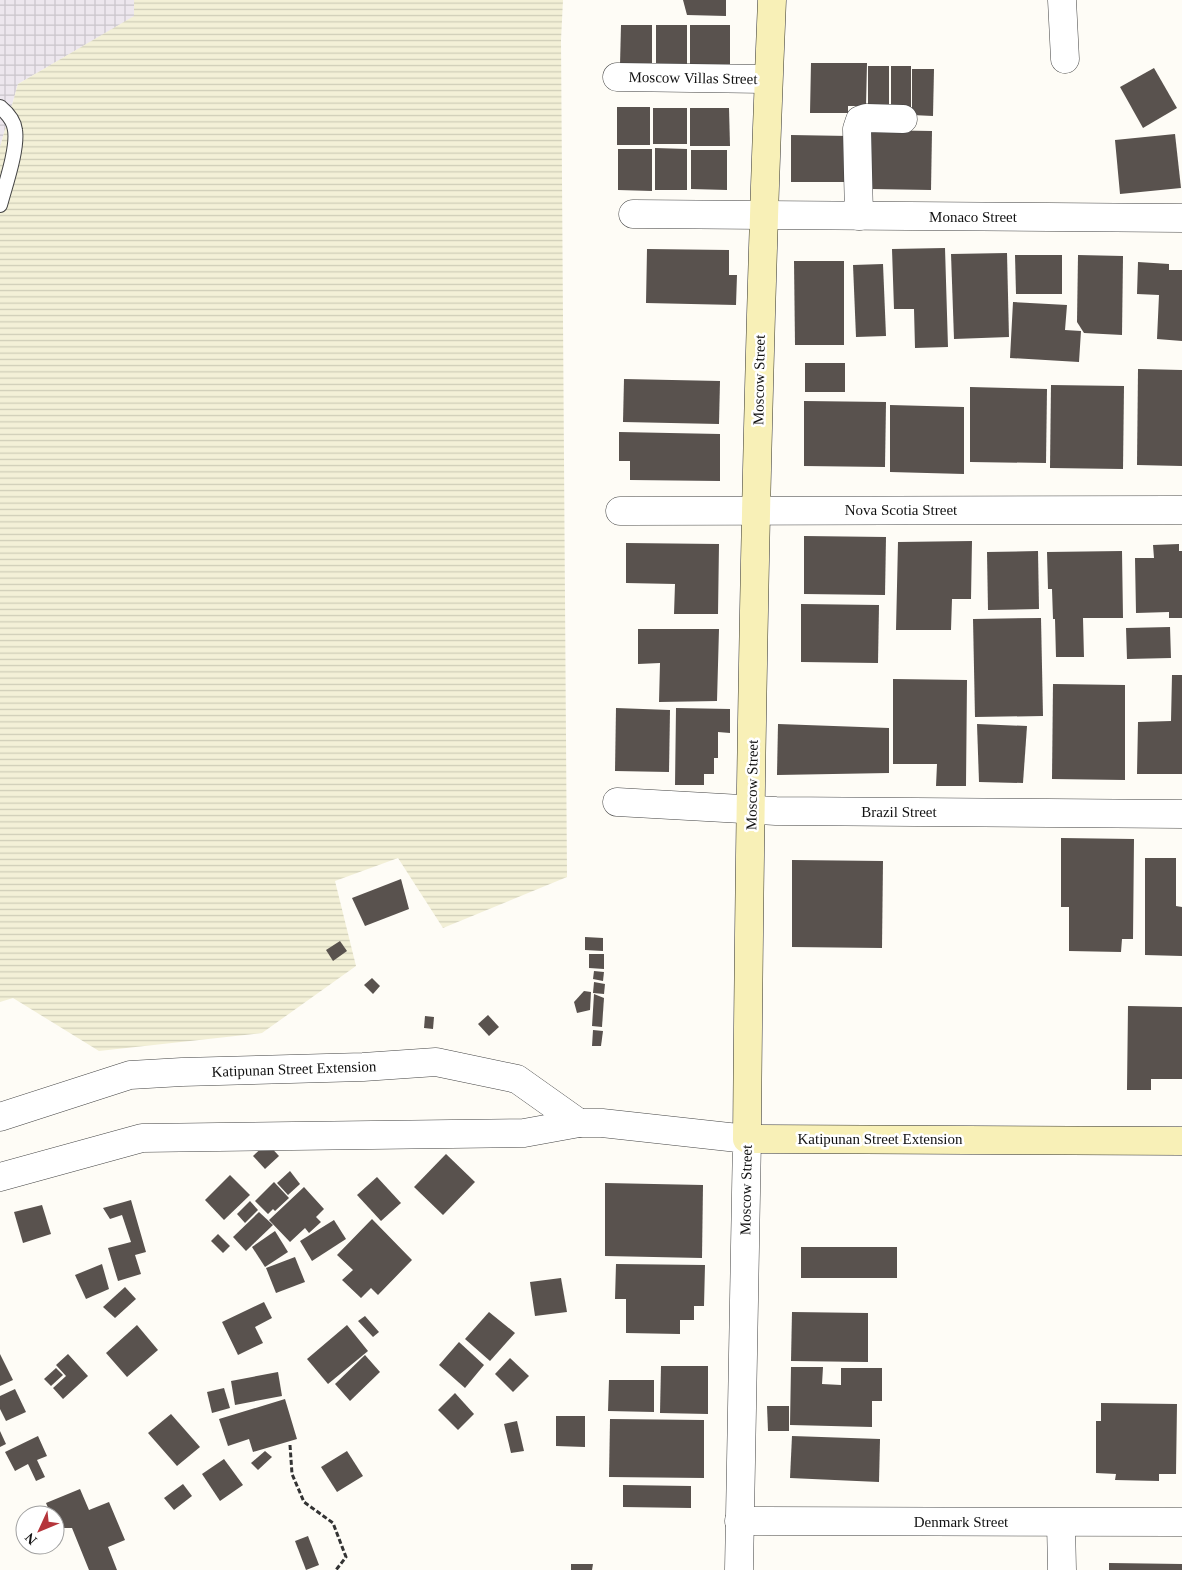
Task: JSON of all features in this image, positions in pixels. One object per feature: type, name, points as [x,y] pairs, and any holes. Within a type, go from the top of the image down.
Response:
[{"type":"street","points":[[1062,0],[1066,59]]},
{"type":"street","name":"Moscow Street","points":[[739,1570],[756,510],[768,78],[768,2]]},
{"type":"street","name":"Moscow Villas Street","points":[[617,77],[768,78]]},
{"type":"street","points":[[859,216],[857,129],[860,120],[866,118],[903,119]]},
{"type":"street","points":[[633,214],[763,215]]},
{"type":"street","name":"Monaco Street","points":[[763,215],[1182,218]]},
{"type":"street","name":"Nova Scotia Street","points":[[620,511],[1182,510]]},
{"type":"street","name":"Brazil Street","points":[[617,802],[751,810],[1182,814]]},
{"type":"street","name":"Katipunan Street Extension","points":[[0,1117],[130,1075],[363,1067],[436,1062],[517,1079],[579,1122]]},
{"type":"street","name":"Katipunan Street Extension","points":[[0,1177],[142,1138],[524,1133],[579,1122],[747,1139],[1182,1141]]},
{"type":"street","name":"Denmark Street","points":[[739,1521],[1182,1522]]},
{"type":"street","points":[[1061,1522],[1062,1570]]},
{"type":"lane","points":[[0,106],[7,113],[15,129],[12,159],[0,205]]},
{"type":"path","points":[[290,1445],[292,1474],[304,1502],[333,1523],[346,1557],[336,1570]]},
{"type":"shaded area","points":[[0,0],[134,0],[135,16],[18,84],[0,147]]},
{"type":"shaded area","points":[[134,0],[563,0],[561,40],[567,877],[443,928],[398,858],[335,881],[356,966],[262,1033],[99,1051],[13,998],[0,1002],[0,147],[18,84],[134,16]]},
{"type":"building","points":[[683,0],[726,0],[726,16],[687,15]]},
{"type":"building","points":[[621,25],[652,25],[652,65],[620,65]]},
{"type":"building","points":[[656,25],[687,25],[687,65],[656,65]]},
{"type":"building","points":[[690,25],[730,25],[730,66],[690,66]]},
{"type":"building","points":[[811,63],[867,63],[866,106],[848,106],[848,113],[810,113]]},
{"type":"building","points":[[868,66],[889,66],[889,111],[868,111]]},
{"type":"building","points":[[891,66],[911,66],[911,111],[891,112]]},
{"type":"building","points":[[1154,68],[1177,108],[1143,128],[1120,87]]},
{"type":"building","points":[[912,69],[934,69],[933,116],[912,115]]},
{"type":"building","points":[[617,107],[650,107],[650,145],[617,145]]},
{"type":"building","points":[[653,108],[687,108],[687,144],[653,144]]},
{"type":"building","points":[[690,108],[729,108],[730,146],[690,146]]},
{"type":"building","points":[[871,130],[932,131],[931,190],[871,189]]},
{"type":"building","points":[[1175,134],[1181,188],[1120,194],[1115,140]]},
{"type":"building","points":[[791,135],[849,136],[849,182],[791,182]]},
{"type":"building","points":[[655,148],[687,149],[687,190],[655,190]]},
{"type":"building","points":[[618,149],[652,149],[652,191],[618,190]]},
{"type":"building","points":[[691,150],[727,150],[727,190],[691,189]]},
{"type":"building","points":[[945,248],[948,347],[915,348],[914,309],[894,309],[892,249]]},
{"type":"building","points":[[647,249],[729,250],[729,275],[737,275],[736,305],[646,303]]},
{"type":"building","points":[[1007,253],[1009,337],[954,339],[951,254]]},
{"type":"building","points":[[1015,255],[1062,255],[1062,294],[1016,294]]},
{"type":"building","points":[[1078,255],[1123,256],[1122,335],[1084,333],[1077,322]]},
{"type":"building","points":[[794,261],[844,261],[844,345],[795,345]]},
{"type":"building","points":[[1138,262],[1169,264],[1169,270],[1182,270],[1182,341],[1157,339],[1159,295],[1137,294]]},
{"type":"building","points":[[883,264],[886,336],[856,337],[853,265]]},
{"type":"building","points":[[1013,302],[1067,305],[1065,330],[1081,331],[1079,362],[1010,358]]},
{"type":"building","points":[[805,363],[845,363],[845,392],[805,392]]},
{"type":"building","points":[[1138,369],[1182,370],[1182,466],[1137,465]]},
{"type":"building","points":[[624,379],[720,381],[719,424],[623,422]]},
{"type":"building","points":[[1051,385],[1124,386],[1123,469],[1050,468]]},
{"type":"building","points":[[970,387],[1047,389],[1046,463],[970,462]]},
{"type":"building","points":[[804,401],[886,402],[885,467],[804,466]]},
{"type":"building","points":[[890,405],[964,407],[964,474],[890,472]]},
{"type":"building","points":[[619,432],[720,434],[720,481],[630,480],[630,461],[619,461]]},
{"type":"building","points":[[804,536],[886,537],[885,595],[804,594]]},
{"type":"building","points":[[972,541],[971,599],[952,599],[951,630],[896,630],[898,542]]},
{"type":"building","points":[[626,543],[719,544],[718,614],[674,614],[675,584],[626,583]]},
{"type":"building","points":[[1179,544],[1179,551],[1182,551],[1182,618],[1169,618],[1169,612],[1136,613],[1135,558],[1154,558],[1153,545]]},
{"type":"building","points":[[1038,551],[1039,609],[988,610],[987,552]]},
{"type":"building","points":[[1122,551],[1123,618],[1083,618],[1084,657],[1056,657],[1055,619],[1053,619],[1052,589],[1048,589],[1047,552]]},
{"type":"building","points":[[801,604],[879,605],[878,663],[801,662]]},
{"type":"building","points":[[1041,618],[1043,716],[975,717],[973,619]]},
{"type":"building","points":[[1170,627],[1171,658],[1127,659],[1126,628]]},
{"type":"building","points":[[638,629],[719,629],[717,701],[659,702],[660,663],[638,664]]},
{"type":"building","points":[[1172,675],[1182,675],[1182,774],[1137,774],[1138,722],[1171,721]]},
{"type":"building","points":[[893,679],[967,680],[966,786],[936,786],[937,764],[893,764]]},
{"type":"building","points":[[1053,684],[1125,685],[1125,780],[1052,779]]},
{"type":"building","points":[[616,708],[670,710],[669,772],[615,771]]},
{"type":"building","points":[[676,708],[730,709],[730,733],[718,732],[718,758],[714,758],[714,774],[704,774],[704,785],[675,785]]},
{"type":"building","points":[[778,724],[889,728],[889,773],[777,775]]},
{"type":"building","points":[[977,724],[1027,726],[1023,783],[979,782]]},
{"type":"building","points":[[1061,838],[1134,839],[1133,939],[1122,939],[1121,952],[1069,951],[1069,907],[1061,907]]},
{"type":"building","points":[[1145,858],[1176,858],[1176,906],[1182,907],[1182,956],[1145,955]]},
{"type":"building","points":[[792,860],[883,861],[882,948],[792,947]]},
{"type":"building","points":[[401,879],[409,909],[365,926],[352,898]]},
{"type":"building","points":[[585,937],[603,938],[603,951],[585,950]]},
{"type":"building","points":[[340,941],[347,951],[333,961],[326,950]]},
{"type":"building","points":[[589,954],[604,954],[604,969],[589,968]]},
{"type":"building","points":[[594,971],[604,972],[603,981],[593,979]]},
{"type":"building","points":[[372,978],[380,986],[373,994],[364,985]]},
{"type":"building","points":[[594,982],[605,984],[604,994],[593,993]]},
{"type":"building","points":[[584,991],[591,992],[590,1010],[577,1013],[574,1002]]},
{"type":"building","points":[[594,994],[604,998],[602,1027],[592,1026]]},
{"type":"building","points":[[1128,1006],[1182,1007],[1182,1079],[1151,1079],[1151,1090],[1127,1090]]},
{"type":"building","points":[[488,1015],[499,1027],[489,1036],[478,1024]]},
{"type":"building","points":[[425,1016],[434,1017],[433,1029],[424,1028]]},
{"type":"building","points":[[593,1030],[603,1031],[601,1046],[592,1046]]},
{"type":"building","points":[[267,1143],[279,1156],[265,1169],[253,1156]]},
{"type":"building","points":[[446,1154],[475,1182],[443,1215],[414,1187]]},
{"type":"building","points":[[290,1171],[300,1184],[288,1195],[277,1183]]},
{"type":"building","points":[[230,1175],[250,1195],[224,1220],[205,1200]]},
{"type":"building","points":[[377,1177],[401,1203],[381,1221],[357,1195]]},
{"type":"building","points":[[274,1182],[289,1198],[275,1211],[273,1209],[268,1214],[255,1201]]},
{"type":"building","points":[[605,1183],[703,1185],[702,1258],[605,1256]]},
{"type":"building","points":[[304,1187],[324,1209],[316,1217],[321,1222],[309,1233],[305,1228],[290,1242],[269,1220]]},
{"type":"building","points":[[131,1200],[146,1252],[135,1255],[141,1274],[118,1281],[108,1248],[131,1242],[122,1215],[110,1219],[103,1208]]},
{"type":"building","points":[[250,1201],[258,1210],[245,1223],[237,1214]]},
{"type":"building","points":[[42,1205],[51,1234],[23,1243],[14,1212]]},
{"type":"building","points":[[259,1212],[273,1225],[246,1251],[233,1237]]},
{"type":"building","points":[[372,1219],[412,1260],[378,1295],[371,1288],[361,1298],[342,1280],[353,1270],[337,1255]]},
{"type":"building","points":[[334,1220],[346,1239],[312,1261],[300,1241]]},
{"type":"building","points":[[275,1231],[288,1252],[265,1267],[252,1247]]},
{"type":"building","points":[[218,1234],[230,1246],[223,1253],[211,1241]]},
{"type":"building","points":[[801,1247],[897,1247],[897,1278],[801,1278]]},
{"type":"building","points":[[295,1257],[305,1282],[276,1293],[266,1268]]},
{"type":"building","points":[[102,1264],[109,1289],[86,1299],[75,1275]]},
{"type":"building","points":[[616,1264],[705,1265],[704,1306],[694,1306],[694,1320],[680,1320],[680,1334],[626,1333],[626,1299],[615,1299]]},
{"type":"building","points":[[561,1278],[567,1312],[535,1316],[530,1282]]},
{"type":"building","points":[[125,1287],[136,1299],[115,1318],[103,1307]]},
{"type":"building","points":[[264,1302],[272,1318],[255,1327],[263,1343],[238,1355],[222,1322]]},
{"type":"building","points":[[489,1312],[515,1333],[490,1361],[465,1339]]},
{"type":"building","points":[[792,1312],[868,1313],[868,1362],[791,1361]]},
{"type":"building","points":[[365,1316],[379,1332],[373,1337],[358,1321]]},
{"type":"building","points":[[137,1325],[158,1350],[127,1377],[106,1353]]},
{"type":"building","points":[[347,1325],[368,1351],[328,1384],[307,1359]]},
{"type":"building","points":[[459,1342],[484,1365],[465,1388],[439,1365]]},
{"type":"building","points":[[0,1354],[13,1380],[0,1386]]},
{"type":"building","points":[[68,1354],[88,1376],[63,1399],[53,1388],[66,1376],[56,1365]]},
{"type":"building","points":[[365,1355],[380,1372],[350,1401],[335,1384]]},
{"type":"building","points":[[510,1358],[529,1376],[513,1392],[495,1374]]},
{"type":"building","points":[[661,1366],[708,1366],[708,1414],[660,1413]]},
{"type":"building","points":[[791,1367],[823,1367],[822,1384],[841,1385],[841,1368],[882,1368],[882,1401],[872,1401],[872,1427],[790,1425]]},
{"type":"building","points":[[56,1368],[63,1375],[51,1386],[44,1379]]},
{"type":"building","points":[[278,1372],[282,1396],[235,1405],[231,1381]]},
{"type":"building","points":[[609,1380],[654,1380],[654,1412],[608,1411]]},
{"type":"building","points":[[224,1388],[230,1408],[212,1413],[207,1392]]},
{"type":"building","points":[[15,1389],[26,1412],[6,1421],[0,1409],[0,1396]]},
{"type":"building","points":[[455,1393],[474,1414],[458,1430],[438,1410]]},
{"type":"building","points":[[285,1399],[297,1439],[253,1452],[249,1439],[228,1446],[219,1419]]},
{"type":"building","points":[[1101,1403],[1177,1404],[1176,1474],[1159,1474],[1159,1481],[1115,1480],[1116,1474],[1096,1473],[1096,1421],[1101,1421]]},
{"type":"building","points":[[767,1406],[789,1406],[789,1431],[768,1431]]},
{"type":"building","points":[[171,1414],[200,1447],[177,1466],[148,1433]]},
{"type":"building","points":[[556,1416],[585,1416],[585,1447],[556,1446]]},
{"type":"building","points":[[610,1419],[704,1420],[704,1478],[609,1477]]},
{"type":"building","points":[[517,1421],[524,1451],[511,1453],[504,1424]]},
{"type":"building","points":[[0,1431],[6,1444],[0,1447]]},
{"type":"building","points":[[38,1436],[47,1456],[37,1460],[45,1477],[36,1481],[28,1464],[15,1471],[5,1452]]},
{"type":"building","points":[[792,1436],[880,1439],[879,1482],[790,1478]]},
{"type":"building","points":[[265,1451],[272,1457],[258,1470],[251,1463]]},
{"type":"building","points":[[347,1451],[363,1476],[337,1492],[321,1467]]},
{"type":"building","points":[[224,1459],[243,1485],[220,1501],[202,1474]]},
{"type":"building","points":[[183,1484],[192,1496],[174,1510],[164,1498]]},
{"type":"building","points":[[623,1485],[691,1486],[691,1508],[623,1507]]},
{"type":"building","points":[[80,1489],[89,1510],[109,1502],[125,1540],[108,1547],[117,1570],[89,1570],[72,1528],[65,1528],[65,1505],[47,1505],[46,1503]]},
{"type":"building","points":[[308,1536],[319,1565],[306,1570],[295,1541]]},
{"type":"building","points":[[1109,1563],[1182,1564],[1182,1570],[1109,1570]]},
{"type":"building","points":[[571,1564],[593,1564],[592,1570],[571,1570]]}]
